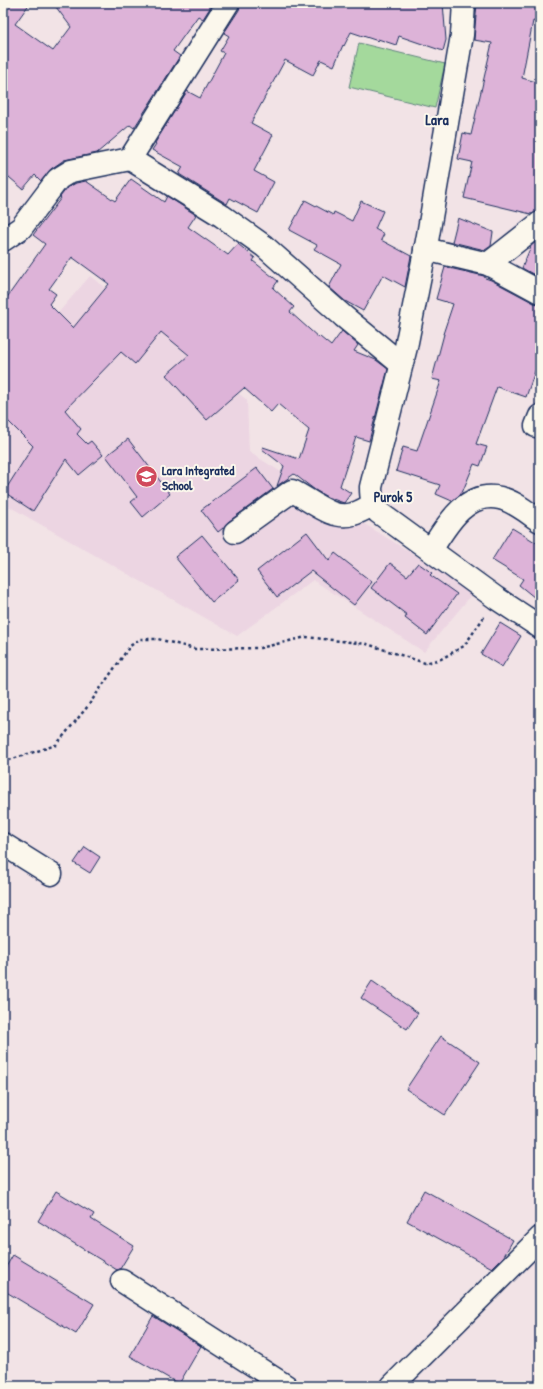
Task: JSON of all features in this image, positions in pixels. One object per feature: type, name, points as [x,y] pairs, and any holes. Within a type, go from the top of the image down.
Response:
[{"type":"street","points":[[130,159],[228,3]]},
{"type":"street","points":[[464,3],[462,35],[425,249],[406,347],[371,487],[370,497],[378,512],[496,598],[540,627]]},
{"type":"street","points":[[3,240],[21,228],[58,179],[71,171],[130,159],[222,216],[264,246],[343,316],[401,364]]},
{"type":"street","points":[[488,264],[540,223]]},
{"type":"street","points":[[425,249],[488,264],[540,292]]},
{"type":"street","points":[[235,532],[292,491],[303,495],[336,515],[351,515],[373,505]]},
{"type":"street","points":[[431,550],[449,522],[466,505],[476,500],[488,497],[501,498],[513,503],[540,521]]},
{"type":"street","points":[[3,844],[51,874]]},
{"type":"street","points":[[392,1386],[540,1238]]},
{"type":"street","points":[[122,1281],[286,1386]]},
{"type":"path","points":[[3,762],[56,745],[88,706],[130,646],[140,639],[158,639],[195,649],[260,648],[306,637],[367,644],[425,663],[441,659],[464,646],[496,598]]},
{"type":"shaded area","name":"Lara Integrated School","points":[[90,276],[247,400],[249,452],[474,592],[424,652],[313,580],[237,636],[3,503],[3,377]]},
{"type":"green space","points":[[359,43],[445,64],[435,108],[349,87]]},
{"type":"building","points":[[3,3],[30,3],[15,24],[53,51],[71,27],[53,3],[213,3],[203,19],[198,16],[173,51],[180,56],[134,128],[130,125],[97,153],[64,160],[51,169],[41,181],[35,175],[23,189],[3,172]]},
{"type":"building","points":[[240,3],[443,3],[446,40],[443,51],[399,36],[396,45],[351,32],[344,46],[343,45],[334,66],[321,60],[313,75],[285,60],[251,123],[273,135],[254,171],[274,182],[258,213],[230,198],[227,204],[179,174],[183,167],[152,150],[187,91],[200,98],[224,53],[220,51],[229,36],[224,33],[239,10]]},
{"type":"building","points":[[477,3],[540,3],[540,23],[533,21],[522,78],[540,83],[540,211],[531,214],[464,198],[472,162],[458,159],[463,133],[471,135],[492,43],[474,40]]},
{"type":"building","points":[[131,179],[164,202],[167,196],[196,215],[188,227],[228,255],[238,244],[255,258],[253,261],[278,281],[273,288],[294,307],[290,312],[319,338],[320,337],[331,346],[342,331],[358,345],[354,351],[376,360],[388,369],[369,441],[356,437],[340,486],[351,493],[344,503],[327,497],[294,474],[277,486],[284,466],[262,449],[263,447],[299,459],[309,430],[278,404],[271,412],[244,388],[207,420],[166,375],[189,355],[161,332],[135,364],[121,352],[65,410],[81,429],[77,434],[87,444],[91,441],[103,455],[79,475],[66,459],[33,511],[4,492],[33,446],[3,416],[3,303],[45,244],[33,235],[67,188],[76,183],[86,181],[115,201]],"holes":[[[72,257],[109,284],[73,328],[49,304],[56,294],[49,289]]]},
{"type":"building","points":[[305,200],[333,215],[334,212],[352,221],[361,201],[383,211],[375,229],[384,234],[381,240],[411,256],[405,287],[383,275],[363,311],[345,301],[329,287],[341,264],[314,249],[317,245],[289,230]]},
{"type":"building","points":[[458,218],[493,232],[491,246],[485,250],[452,242]]},
{"type":"building","points":[[540,239],[540,278],[522,268],[531,246]]},
{"type":"building","points":[[445,267],[484,276],[485,278],[534,303],[540,304],[540,357],[526,397],[497,387],[476,444],[487,447],[480,466],[474,464],[462,493],[452,501],[436,494],[440,485],[396,471],[403,447],[417,451],[441,381],[432,379],[443,334],[453,304],[436,299]]},
{"type":"building","points":[[128,439],[170,494],[143,517],[131,502],[137,497],[106,456]]},
{"type":"building","points":[[257,468],[273,489],[228,522],[218,532],[201,510]]},
{"type":"building","points":[[512,528],[540,545],[540,602],[519,585],[523,579],[492,560]]},
{"type":"building","points":[[307,532],[329,561],[335,553],[372,582],[354,605],[311,571],[277,597],[257,571]]},
{"type":"building","points":[[202,535],[239,580],[212,602],[175,557]]},
{"type":"building","points":[[390,563],[407,576],[418,563],[432,573],[430,575],[457,594],[427,635],[405,618],[407,615],[371,588]]},
{"type":"building","points":[[500,623],[521,636],[502,667],[481,654]]},
{"type":"building","points":[[85,847],[100,857],[90,873],[74,863]]},
{"type":"building","points":[[372,981],[418,1013],[407,1029],[361,998]]},
{"type":"building","points":[[441,1036],[480,1062],[445,1115],[406,1089]]},
{"type":"building","points":[[424,1190],[513,1240],[504,1256],[492,1268],[407,1221]]},
{"type":"building","points":[[56,1191],[94,1214],[91,1219],[134,1246],[120,1269],[117,1270],[38,1221]]},
{"type":"building","points":[[13,1255],[94,1304],[76,1334],[3,1290],[3,1272]]},
{"type":"building","points":[[153,1316],[201,1346],[179,1384],[130,1356]]},
{"type":"place","name":"Lara Integrated School","points":[[147,477]]},
{"type":"district","name":"Lara","points":[[437,120]]},
{"type":"district","name":"Purok 5","points":[[393,497]]}]
